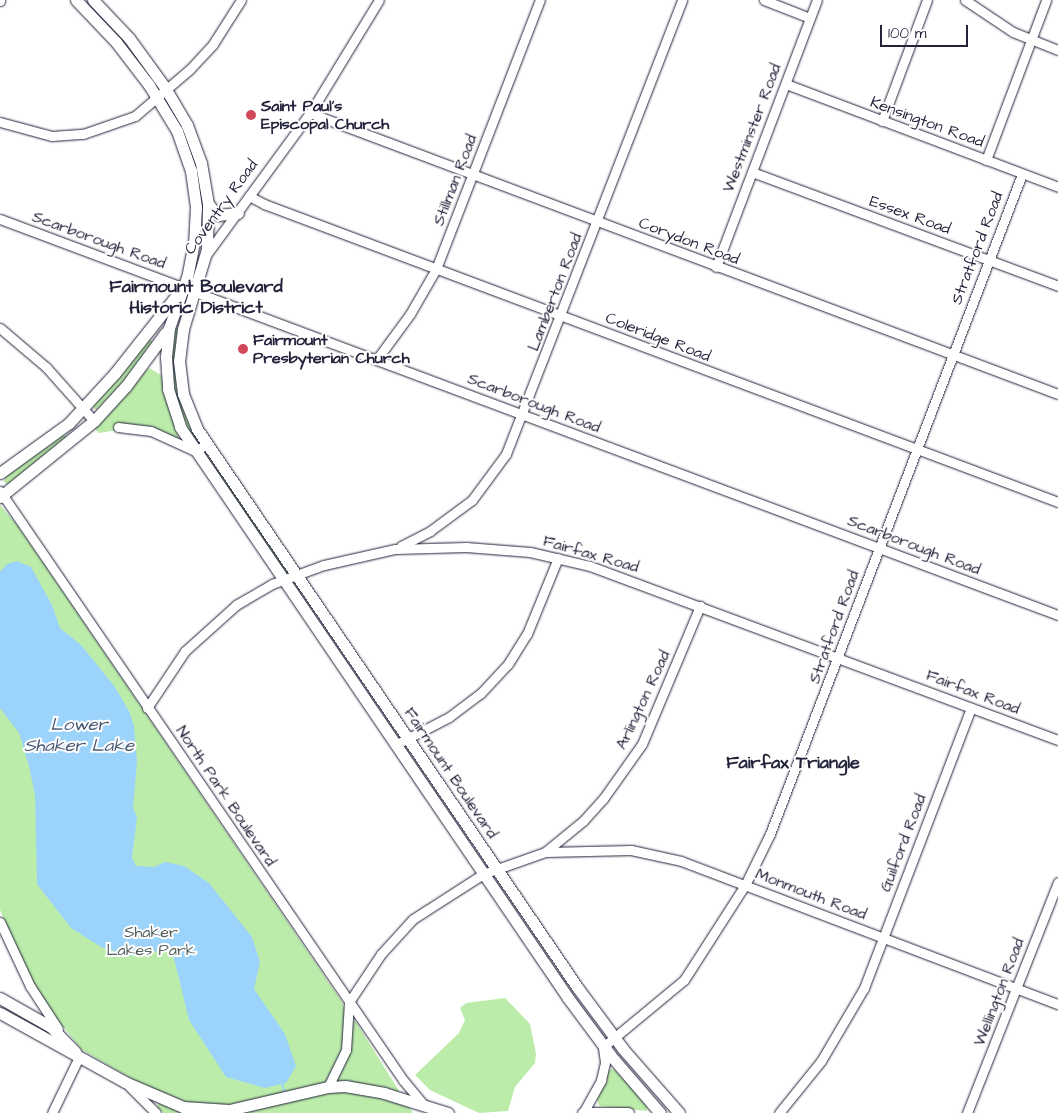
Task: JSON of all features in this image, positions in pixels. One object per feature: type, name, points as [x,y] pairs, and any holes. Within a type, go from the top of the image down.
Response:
[{"type":"main road","name":"Fairmount Boulevard","points":[[76,0],[129,57],[158,99],[180,139],[190,171],[196,207],[189,289],[181,335],[180,370],[188,410],[206,444],[614,1038],[679,1113]]},
{"type":"main road","points":[[95,1],[136,47],[167,91],[187,125],[202,169],[208,204],[211,246],[200,245],[194,242]]},
{"type":"main road","points":[[190,171],[202,169]]},
{"type":"main road","points":[[208,204],[218,215],[238,214]]},
{"type":"main road","name":"Coventry Road","points":[[0,473],[34,450],[83,409],[189,289],[211,246]]},
{"type":"main road","name":"Fairmount Boulevard","points":[[189,289],[169,328],[166,373],[177,420],[195,451],[483,874],[603,1046],[660,1113]]},
{"type":"main road","points":[[1,494],[94,420],[140,369],[169,328]]},
{"type":"main road","points":[[140,369],[152,365],[166,373]]},
{"type":"main road","points":[[0,998],[63,1036],[79,1057]]},
{"type":"main road","points":[[18,1023],[23,1012]]},
{"type":"main road","points":[[0,1013],[125,1082],[167,1102],[199,1110],[229,1110],[328,1086],[362,1088],[423,1109],[448,1113]]},
{"type":"main road","points":[[583,1113],[628,1113]]},
{"type":"street","points":[[0,122],[52,136],[83,134],[123,122],[158,99],[213,44],[241,0]]},
{"type":"street","name":"Coventry Road","points":[[211,246],[238,214],[310,113],[379,0]]},
{"type":"street","name":"Stillman Road","points":[[377,359],[414,308],[436,269],[540,0]]},
{"type":"street","name":"Lamberton Road","points":[[395,549],[430,531],[472,500],[485,485],[506,454],[524,415],[682,0]]},
{"type":"street","points":[[764,0],[810,18]]},
{"type":"street","name":"Westminster Road","points":[[716,267],[817,0]]},
{"type":"street","points":[[882,121],[927,0]]},
{"type":"street","points":[[965,0],[1031,40],[1058,50]]},
{"type":"street","points":[[986,160],[1046,0]]},
{"type":"street","points":[[87,11],[95,1]]},
{"type":"street","name":"Kensington Road","points":[[786,84],[1058,187]]},
{"type":"street","name":"Corydon Road","points":[[310,113],[1058,394]]},
{"type":"street","name":"Essex Road","points":[[752,172],[1058,286]]},
{"type":"street","name":"Stratford Road","points":[[603,1046],[684,980],[745,885],[771,832],[839,658],[916,449],[1022,174]]},
{"type":"street","name":"Coleridge Road","points":[[249,196],[264,204],[1058,502]]},
{"type":"street","name":"Scarborough Road","points":[[0,219],[1058,615]]},
{"type":"street","points":[[0,328],[46,367],[94,420]]},
{"type":"street","points":[[118,427],[151,431],[195,451],[206,444]]},
{"type":"street","name":"North Park Boulevard","points":[[1,494],[402,1080],[423,1109],[434,1113]]},
{"type":"street","points":[[430,531],[437,547]]},
{"type":"street","name":"Fairfax Road","points":[[147,708],[166,675],[210,627],[236,605],[283,581],[324,565],[395,549],[437,547],[493,548],[558,558],[590,566],[1058,740]]},
{"type":"street","points":[[395,745],[449,717],[480,694],[508,664],[527,634],[558,558]]},
{"type":"street","name":"Arlington Road","points":[[349,1002],[381,954],[413,919],[483,874],[545,852],[583,822],[603,800],[642,744],[700,606]]},
{"type":"street","name":"Guilford Road","points":[[779,1113],[806,1083],[839,1032],[864,988],[971,708]]},
{"type":"street","name":"Monmouth Road","points":[[545,852],[630,850],[682,861],[1058,1004]]},
{"type":"street","name":"Wellington Road","points":[[967,1113],[1018,988],[1058,882]]},
{"type":"street","points":[[0,922],[30,986],[63,1036]]},
{"type":"street","points":[[328,1086],[346,1050],[349,1002]]},
{"type":"street","points":[[583,1113],[601,1080],[605,1062],[603,1046]]},
{"type":"street","points":[[52,1113],[79,1057]]},
{"type":"street","points":[[125,1082],[156,1113]]},
{"type":"green space","points":[[174,326],[179,329],[177,352],[198,439],[194,443],[183,426],[169,372]]},
{"type":"green space","points":[[148,338],[156,344],[141,364],[97,410],[93,408],[93,403]]},
{"type":"green space","points":[[149,368],[161,375],[179,440],[164,433],[118,430],[99,433],[92,426]]},
{"type":"green space","points":[[61,435],[68,436],[8,484],[4,482],[6,475]]},
{"type":"green space","points":[[205,452],[289,572],[287,577],[203,453]]},
{"type":"green space","name":"Shaker Lakes Park","points":[[0,505],[18,526],[342,1002],[345,1012],[356,1022],[413,1113],[164,1113],[157,1107],[162,1096],[82,1050],[47,1007],[21,962],[0,910]]},
{"type":"green space","points":[[505,998],[530,1024],[536,1054],[535,1063],[515,1087],[508,1111],[479,1113],[430,1090],[415,1075],[459,1033],[465,1020],[460,1008],[466,1003]]},
{"type":"green space","points":[[610,1069],[615,1070],[647,1105],[647,1111],[599,1106],[597,1098]]},
{"type":"water","name":"Lower Shaker Lake","points":[[17,561],[31,567],[52,605],[60,628],[81,645],[115,687],[130,713],[134,726],[137,762],[133,808],[137,817],[132,858],[136,866],[154,867],[165,862],[184,866],[209,883],[252,937],[260,962],[254,989],[285,1034],[296,1066],[286,1083],[265,1088],[226,1077],[189,1020],[173,954],[163,950],[130,956],[101,947],[71,928],[37,884],[35,795],[29,766],[19,733],[0,708],[0,572],[7,564]]},
{"type":"waterway","points":[[282,1084],[285,1093]]},
{"type":"place","name":"Saint Paul's Episcopal Church","points":[[251,115]]},
{"type":"place","name":"Fairmount Presbyterian Church","points":[[243,349]]},
{"type":"district","name":"Fairmount Boulevard Historic District","points":[[196,298]]},
{"type":"district","name":"Fairfax Triangle","points":[[793,763]]}]
